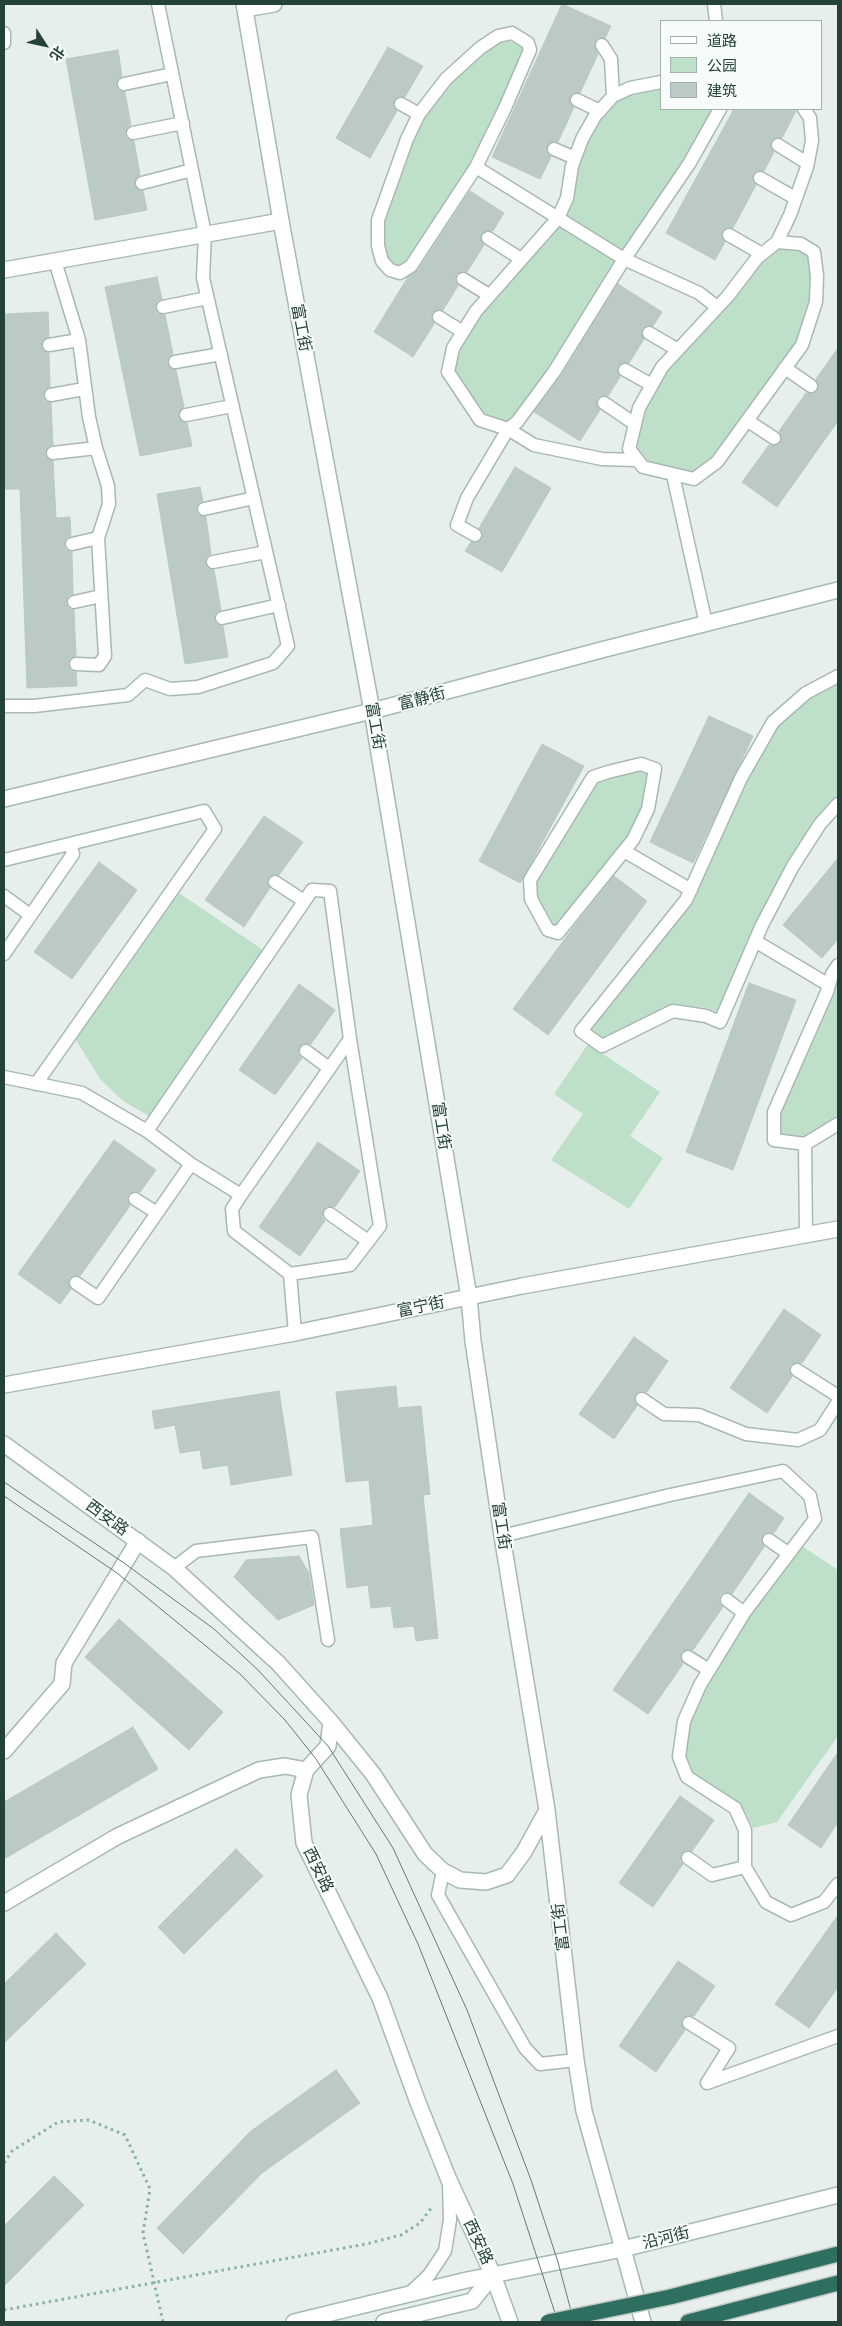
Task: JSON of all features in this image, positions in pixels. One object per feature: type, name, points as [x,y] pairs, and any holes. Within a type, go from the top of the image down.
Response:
[{"type":"highway","points":[[548,2322],[670,2297],[838,2254]]},
{"type":"highway","points":[[688,2322],[838,2283]]},
{"type":"street","points":[[245,6],[274,4]]},
{"type":"street","name":"富工街","points":[[245,6],[281,221],[372,711],[469,1297],[473,1341],[502,1536],[547,1810],[576,2060],[584,2111],[623,2248]]},
{"type":"street","points":[[4,270],[281,221]]},
{"type":"street","name":"富静街","points":[[4,799],[372,711],[838,590]]},
{"type":"street","name":"富宁街","points":[[4,1385],[295,1333],[469,1297],[838,1229]]},
{"type":"street","name":"西安路","points":[[4,1444],[174,1568],[278,1663],[331,1722],[328,1746],[306,1770],[299,1795],[304,1843],[380,1998],[417,2100],[449,2180],[493,2275],[510,2322]]},
{"type":"street","points":[[4,1751],[62,1684],[64,1663],[138,1541]]},
{"type":"street","points":[[331,1722],[373,1774],[425,1854],[443,1871],[460,1880],[486,1882],[507,1875],[524,1852],[547,1810]]},
{"type":"street","points":[[4,1903],[118,1836],[259,1770],[285,1766],[306,1770]]},
{"type":"street","name":"沿河街","points":[[294,2322],[493,2275],[623,2248],[838,2195]]},
{"type":"street","points":[[623,2248],[643,2322]]},
{"type":"street","points":[[384,2322],[472,2301],[493,2275]]},
{"type":"lane","points":[[4,706],[34,706],[128,696],[145,680],[170,689],[198,687],[273,663],[288,646],[203,278],[205,234],[158,4]]},
{"type":"lane","points":[[714,4],[716,20]]},
{"type":"lane","points":[[4,33],[4,43]]},
{"type":"lane","points":[[512,33],[528,42],[530,50],[525,65],[476,166],[411,266],[400,273],[390,270],[382,260],[378,246],[378,220],[407,139],[419,114],[446,79],[480,48],[498,36],[512,33]]},
{"type":"lane","points":[[602,45],[611,59],[613,96]]},
{"type":"lane","points":[[124,84],[172,74]]},
{"type":"lane","points":[[637,460],[602,459],[534,446],[508,430],[480,420],[448,372],[453,348],[489,295],[536,245],[558,218],[566,198],[575,158],[582,139],[600,111],[613,96],[630,88],[660,82]]},
{"type":"lane","points":[[577,100],[600,111]]},
{"type":"lane","points":[[401,104],[419,114]]},
{"type":"lane","points":[[475,535],[457,525],[467,498],[508,430],[517,422],[554,372],[624,259],[689,164],[719,110]]},
{"type":"lane","points":[[777,242],[801,244],[814,252],[817,276],[816,302],[802,346],[717,462],[694,479],[643,467],[628,449],[639,408],[662,367],[762,254],[777,242],[795,198],[812,142],[810,118],[805,110]]},
{"type":"lane","points":[[133,133],[182,123]]},
{"type":"lane","points":[[778,145],[807,163]]},
{"type":"lane","points":[[554,149],[575,158]]},
{"type":"lane","points":[[476,166],[624,259],[699,293],[717,307]]},
{"type":"lane","points":[[142,183],[192,170]]},
{"type":"lane","points":[[760,178],[795,198]]},
{"type":"lane","points":[[729,235],[762,254]]},
{"type":"lane","points":[[488,238],[521,259]]},
{"type":"lane","points":[[55,261],[79,340],[84,389],[96,448],[108,486],[110,504],[98,538],[105,656],[98,665],[76,664]]},
{"type":"lane","points":[[463,279],[489,295]]},
{"type":"lane","points":[[164,307],[208,298]]},
{"type":"lane","points":[[439,317],[463,332]]},
{"type":"lane","points":[[648,332],[678,350]]},
{"type":"lane","points":[[49,345],[79,340]]},
{"type":"lane","points":[[175,362],[221,354]]},
{"type":"lane","points":[[785,368],[811,386]]},
{"type":"lane","points":[[625,370],[652,385]]},
{"type":"lane","points":[[51,395],[84,389]]},
{"type":"lane","points":[[604,404],[635,424]]},
{"type":"lane","points":[[186,415],[232,406]]},
{"type":"lane","points":[[748,421],[774,438]]},
{"type":"lane","points":[[53,453],[96,448]]},
{"type":"lane","points":[[673,475],[706,624]]},
{"type":"lane","points":[[204,509],[254,498]]},
{"type":"lane","points":[[72,544],[98,538]]},
{"type":"lane","points":[[213,562],[266,552]]},
{"type":"lane","points":[[74,602],[101,596]]},
{"type":"lane","points":[[222,618],[279,605]]},
{"type":"lane","points":[[838,676],[806,694],[773,722],[741,778],[686,900],[581,1031],[602,1046],[673,1011],[706,1016],[720,1022],[755,941],[793,866],[820,824],[838,804]]},
{"type":"lane","points":[[642,764],[655,769],[648,808],[633,840],[624,851],[558,933],[548,930],[531,900],[530,880],[540,857],[574,797],[593,777],[642,764]]},
{"type":"lane","points":[[4,860],[204,811],[214,829],[36,1084]]},
{"type":"lane","points":[[4,954],[73,854],[70,844]]},
{"type":"lane","points":[[624,851],[691,890]]},
{"type":"lane","points":[[275,882],[304,901]]},
{"type":"lane","points":[[147,1131],[312,890],[330,891],[350,1039],[380,1226],[350,1265],[290,1274],[234,1231],[232,1209],[350,1039]]},
{"type":"lane","points":[[4,896],[30,916]]},
{"type":"lane","points":[[755,941],[829,985]]},
{"type":"lane","points":[[838,965],[832,974],[774,1112],[774,1140],[805,1144],[838,1124]]},
{"type":"lane","points":[[306,1051],[330,1068]]},
{"type":"lane","points":[[6,1082],[36,1084],[82,1093],[147,1131],[191,1164],[242,1195]]},
{"type":"lane","points":[[805,1144],[806,1234]]},
{"type":"lane","points":[[76,1282],[98,1298],[191,1164]]},
{"type":"lane","points":[[135,1199],[157,1213]]},
{"type":"lane","points":[[330,1214],[368,1241]]},
{"type":"lane","points":[[290,1274],[295,1333]]},
{"type":"lane","points":[[797,1370],[838,1396]]},
{"type":"lane","points":[[642,1399],[664,1414],[699,1415],[746,1434],[798,1440],[820,1430],[838,1402]]},
{"type":"lane","points":[[502,1536],[670,1495],[783,1471],[810,1496],[815,1519],[744,1613],[709,1670],[684,1721],[679,1757],[687,1777],[735,1808],[745,1830],[746,1867],[766,1902],[791,1915],[824,1902],[838,1884]]},
{"type":"lane","points":[[174,1568],[196,1551],[312,1537],[328,1640]]},
{"type":"lane","points":[[769,1540],[788,1553]]},
{"type":"lane","points":[[727,1600],[744,1613]]},
{"type":"lane","points":[[688,1656],[709,1670]]},
{"type":"lane","points":[[688,1858],[712,1875],[746,1867]]},
{"type":"lane","points":[[443,1871],[438,1895],[525,2048],[540,2064],[576,2060]]},
{"type":"lane","points":[[690,2023],[729,2048],[706,2083],[838,2036]]},
{"type":"lane","points":[[409,2294],[430,2275],[444,2250],[450,2220],[449,2180]]},
{"type":"path","points":[[4,2163],[12,2151],[58,2122],[89,2120],[125,2135],[150,2189],[144,2233],[163,2322]]},
{"type":"path","points":[[4,2310],[366,2244],[400,2235],[420,2223],[449,2180]]},
{"type":"green space","points":[[498,39],[520,44],[525,52],[475,160],[400,271],[391,268],[383,250],[383,221],[402,160],[431,101]]},
{"type":"green space","points":[[660,85],[660,110],[714,110],[687,160],[624,253],[562,217],[583,140],[615,100],[632,92]]},
{"type":"green space","points":[[559,223],[621,260],[553,369],[508,427],[480,417],[450,372],[456,349],[478,313]]},
{"type":"green space","points":[[777,244],[801,246],[812,254],[814,302],[800,344],[730,442],[693,476],[645,466],[631,447],[642,407],[663,368]]},
{"type":"green space","points":[[838,681],[838,798],[818,822],[719,1012],[707,1008],[674,1004],[601,1041],[587,1030],[655,944],[745,781],[778,727],[806,698]]},
{"type":"green space","points":[[641,767],[651,771],[646,808],[632,840],[558,930],[549,929],[532,900],[532,881],[594,779]]},
{"type":"green space","points":[[179,893],[263,950],[149,1116],[123,1101],[100,1079],[76,1040]]},
{"type":"green space","points":[[838,969],[838,1120],[805,1142],[777,1137],[776,1114]]},
{"type":"green space","points":[[588,1044],[660,1092],[630,1136],[663,1158],[629,1209],[551,1160],[583,1114],[554,1094]]},
{"type":"green space","points":[[802,1546],[838,1570],[838,1736],[777,1822],[753,1828],[742,1806],[692,1774],[685,1755],[688,1725],[713,1673],[750,1616]]},
{"type":"building","points":[[562,4],[611,26],[605,38],[598,38],[595,42],[594,46],[598,54],[580,93],[573,93],[570,97],[570,104],[574,107],[558,142],[553,141],[547,145],[546,150],[551,157],[540,179],[492,157]]},
{"type":"building","points":[[388,47],[423,66],[405,97],[400,96],[394,100],[393,105],[397,111],[370,158],[336,138]]},
{"type":"building","points":[[118,50],[122,76],[118,78],[116,85],[118,90],[125,92],[131,125],[127,127],[125,134],[127,139],[134,141],[140,175],[136,178],[134,185],[137,189],[143,191],[147,210],[95,220],[66,59]]},
{"type":"building","points":[[733,110],[796,110],[782,138],[775,138],[771,141],[771,148],[774,152],[764,171],[756,171],[753,174],[753,182],[756,185],[733,228],[725,228],[722,231],[722,239],[725,242],[715,260],[666,233]]},
{"type":"building","points":[[470,191],[504,213],[493,231],[485,231],[481,234],[481,241],[484,245],[467,272],[463,271],[456,274],[455,279],[458,286],[443,310],[439,309],[432,312],[431,317],[434,324],[413,357],[374,332],[408,277],[418,270]]},
{"type":"building","points":[[157,277],[162,299],[157,301],[155,308],[157,313],[165,315],[173,354],[168,359],[167,364],[176,370],[184,407],[179,412],[178,417],[187,423],[192,446],[140,456],[105,287]]},
{"type":"building","points":[[618,284],[662,312],[653,326],[649,325],[642,328],[641,333],[644,339],[629,363],[624,362],[618,366],[617,371],[620,377],[608,396],[601,396],[597,399],[597,406],[600,410],[580,441],[534,412],[561,376]]},
{"type":"building","points":[[48,312],[49,337],[44,339],[41,346],[43,350],[49,353],[50,387],[45,389],[43,396],[45,401],[51,403],[53,445],[48,447],[45,453],[47,458],[53,461],[56,518],[70,517],[71,536],[66,538],[64,545],[66,550],[72,552],[73,594],[68,596],[66,603],[68,608],[74,610],[76,656],[69,659],[68,664],[71,671],[76,672],[77,686],[27,688],[20,489],[4,489],[4,314]]},
{"type":"building","points":[[838,348],[838,421],[777,507],[742,482],[769,445],[774,446],[780,443],[782,438],[779,431],[806,393],[811,394],[817,391],[819,386],[816,379]]},
{"type":"building","points":[[515,467],[551,488],[502,572],[465,551],[471,542],[476,543],[482,539],[483,534],[479,528]]},
{"type":"building","points":[[200,487],[203,501],[198,503],[196,510],[198,515],[206,517],[211,554],[207,556],[205,563],[207,568],[214,570],[221,610],[216,612],[214,619],[216,624],[223,626],[228,657],[185,664],[157,494]]},
{"type":"building","points":[[709,716],[753,736],[693,863],[650,842]]},
{"type":"building","points":[[542,744],[584,766],[520,883],[479,861]]},
{"type":"building","points":[[264,816],[303,842],[279,875],[275,874],[269,877],[267,882],[270,888],[244,927],[205,900]]},
{"type":"building","points":[[838,858],[838,939],[822,958],[783,925]]},
{"type":"building","points":[[99,862],[137,890],[72,979],[34,952]]},
{"type":"building","points":[[614,876],[647,901],[548,1035],[513,1009]]},
{"type":"building","points":[[749,983],[796,1000],[733,1170],[686,1152]]},
{"type":"building","points":[[299,984],[335,1010],[311,1044],[303,1043],[299,1047],[298,1054],[302,1058],[275,1095],[239,1070]]},
{"type":"building","points":[[114,1140],[156,1170],[140,1192],[135,1191],[128,1194],[127,1199],[130,1206],[80,1276],[76,1275],[70,1278],[68,1283],[71,1289],[60,1304],[18,1274]]},
{"type":"building","points":[[318,1142],[360,1171],[335,1207],[327,1206],[323,1210],[322,1217],[325,1221],[300,1256],[259,1227]]},
{"type":"building","points":[[784,1309],[821,1335],[802,1363],[797,1362],[790,1365],[789,1370],[792,1377],[767,1413],[730,1388]]},
{"type":"building","points":[[634,1337],[668,1361],[647,1392],[642,1391],[636,1394],[634,1399],[637,1406],[614,1439],[579,1414]]},
{"type":"building","points":[[396,1386],[398,1408],[421,1406],[430,1494],[423,1495],[438,1638],[416,1641],[414,1626],[394,1628],[391,1606],[371,1608],[368,1585],[347,1588],[340,1529],[373,1525],[369,1480],[346,1482],[336,1392]]},
{"type":"building","points":[[279,1391],[292,1475],[231,1485],[228,1465],[203,1469],[200,1450],[180,1453],[175,1425],[155,1429],[152,1411]]},
{"type":"building","points":[[749,1493],[784,1518],[774,1533],[769,1532],[763,1535],[761,1540],[764,1547],[732,1594],[724,1592],[720,1595],[719,1603],[723,1607],[693,1650],[688,1649],[681,1652],[680,1657],[683,1664],[648,1714],[613,1690]]},
{"type":"building","points":[[299,1556],[309,1573],[314,1605],[278,1620],[234,1577],[246,1560]]},
{"type":"building","points":[[119,1619],[223,1712],[189,1750],[85,1657]]},
{"type":"building","points":[[133,1727],[158,1769],[4,1859],[4,1802]]},
{"type":"building","points":[[838,1752],[838,1822],[821,1848],[788,1825]]},
{"type":"building","points":[[680,1796],[714,1820],[692,1851],[685,1850],[681,1854],[680,1861],[683,1864],[653,1907],[619,1883]]},
{"type":"building","points":[[236,1849],[263,1876],[184,1954],[158,1927]]},
{"type":"building","points":[[838,1915],[838,1987],[809,2028],[775,2004]]},
{"type":"building","points":[[56,1933],[86,1964],[4,2043],[4,1984]]},
{"type":"building","points":[[678,1961],[715,1986],[694,2016],[689,2015],[682,2018],[681,2023],[685,2030],[656,2072],[619,2046]]},
{"type":"building","points":[[336,2070],[360,2103],[262,2173],[183,2254],[157,2228],[251,2131]]},
{"type":"building","points":[[54,2176],[84,2205],[4,2286],[4,2226]]},
{"type":"tram line","points":[[4,1482],[124,1563],[214,1629],[259,1671],[328,1746],[393,1848],[467,2010],[531,2180],[558,2262],[574,2322]]},
{"type":"tram line","points":[[4,1496],[117,1573],[240,1674],[285,1720],[316,1759],[376,1854],[418,1944],[513,2184],[558,2322]]}]
